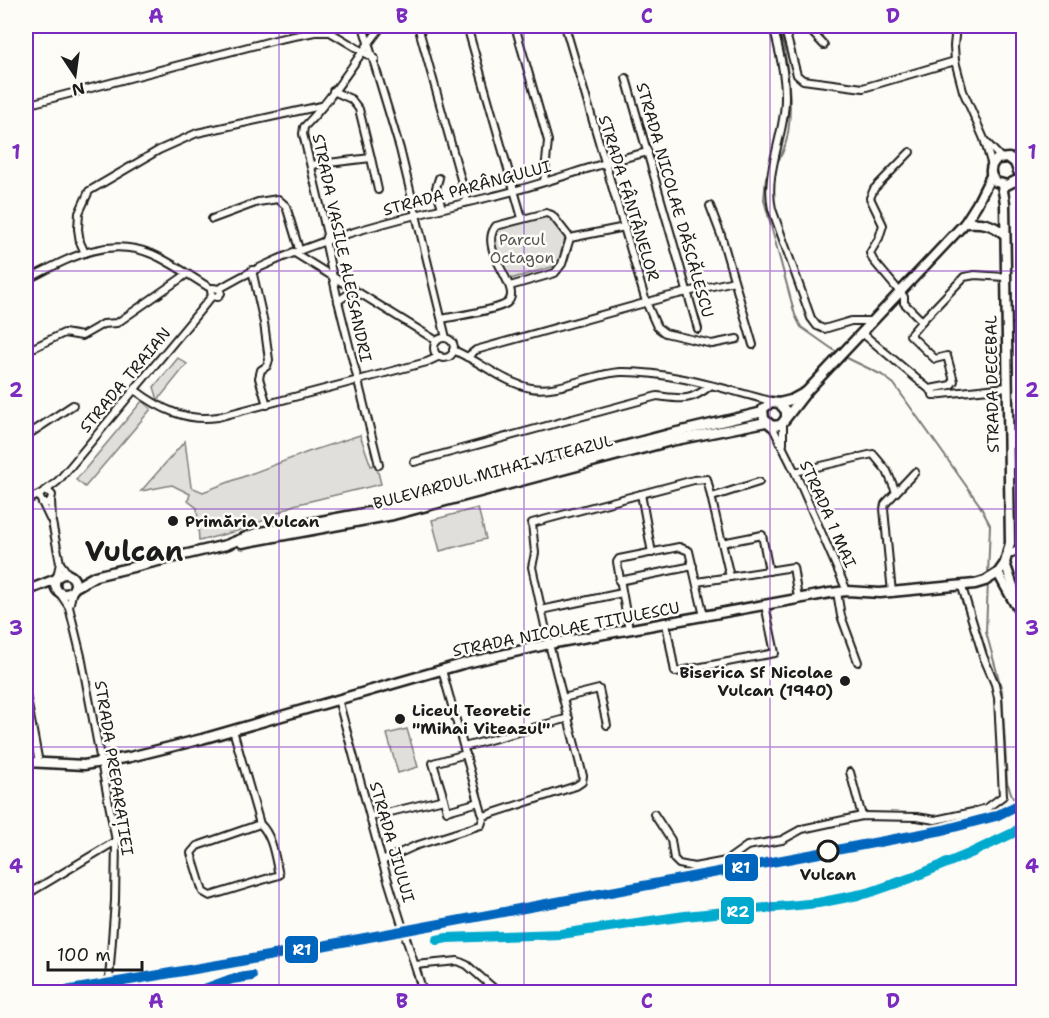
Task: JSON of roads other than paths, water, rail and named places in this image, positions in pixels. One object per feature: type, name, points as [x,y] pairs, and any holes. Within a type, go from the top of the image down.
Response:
[{"type":"main road","points":[[807,391],[791,400],[777,402],[763,410],[769,424],[780,425],[785,420],[807,391],[965,223],[991,176],[992,166],[1001,158],[1012,160],[1023,153]]},
{"type":"main road","points":[[1012,160],[1018,171]]},
{"type":"main road","points":[[977,204],[1001,185],[1015,181],[1023,162]]},
{"type":"main road","points":[[991,176],[1001,185]]},
{"type":"main road","name":"STRADA DECEBAL","points":[[1005,203],[1015,181]]},
{"type":"main road","name":"STRADA DECEBAL","points":[[1001,185],[1005,203],[1011,535],[1007,559]]},
{"type":"main road","points":[[965,223],[988,223],[1004,234]]},
{"type":"main road","points":[[777,402],[786,411],[785,420]]},
{"type":"main road","name":"BULEVARDUL MIHAI VITEAZUL","points":[[70,575],[95,576],[226,544],[256,533],[411,503],[763,410]]},
{"type":"main road","name":"BULEVARDUL MIHAI VITEAZUL","points":[[226,544],[393,515],[671,441],[769,424]]},
{"type":"main road","points":[[1007,559],[1023,631]]},
{"type":"main road","name":"STRADA NICOLAE TITULESCU","points":[[26,762],[84,765],[101,763],[233,730],[442,670],[549,644],[798,598],[842,592],[892,593],[962,587],[988,580],[998,573],[1007,559]]},
{"type":"main road","points":[[998,573],[1017,608]]},
{"type":"main road","points":[[63,574],[70,575],[75,583],[73,589],[67,593],[29,590],[63,574]]},
{"type":"main road","name":"BULEVARDUL MIHAI VITEAZUL","points":[[73,589],[95,576]]},
{"type":"main road","points":[[57,578],[55,584],[59,591]]},
{"type":"street","points":[[135,390],[173,413],[203,419],[267,405],[427,362],[440,356],[448,357],[453,350],[452,342],[447,338],[375,60],[363,26]]},
{"type":"street","name":"STRADA VASILE ALECSANDRI","points":[[379,465],[332,275],[325,240],[327,234],[303,134],[304,127],[382,26]]},
{"type":"street","points":[[418,26],[467,201]]},
{"type":"street","points":[[467,26],[522,218]]},
{"type":"street","points":[[515,26],[548,141],[544,182]]},
{"type":"street","name":"STRADA FÂNTÂNELOR","points":[[565,26],[646,302],[657,327],[661,331],[705,343],[718,344],[737,339]]},
{"type":"street","points":[[773,26],[788,66],[803,80],[863,88],[955,61]]},
{"type":"street","points":[[784,26],[788,66],[784,111],[773,168],[772,209],[811,318],[817,326],[824,329],[851,321],[873,321]]},
{"type":"street","points":[[806,26],[824,45]]},
{"type":"street","points":[[956,26],[955,61],[963,91],[984,139],[992,166]]},
{"type":"street","points":[[26,105],[279,39],[315,32],[330,32],[375,60]]},
{"type":"street","name":"STRADA NICOLAE DĂSCĂLESCU","points":[[626,78],[698,329]]},
{"type":"street","points":[[333,91],[351,99],[359,109],[378,190]]},
{"type":"street","points":[[85,252],[80,242],[79,213],[89,191],[159,150],[197,133],[322,106]]},
{"type":"street","points":[[984,139],[1001,158]]},
{"type":"street","name":"STRADA PARÂNGULUI","points":[[296,251],[325,240],[416,214],[544,182],[648,152]]},
{"type":"street","points":[[910,152],[874,189],[870,198],[883,225],[879,238],[872,246],[870,253],[873,260],[904,297],[904,303],[922,321]]},
{"type":"street","points":[[311,165],[371,158]]},
{"type":"street","points":[[439,178],[436,188],[442,208]]},
{"type":"street","points":[[212,219],[258,202],[278,199],[286,206],[296,251],[437,341]]},
{"type":"street","points":[[710,206],[753,345]]},
{"type":"street","points":[[442,319],[503,305],[511,298],[510,286],[494,256],[492,233],[496,226],[541,213],[552,215],[570,238]]},
{"type":"street","points":[[570,238],[625,227]]},
{"type":"street","points":[[510,286],[555,273],[562,264],[570,238]]},
{"type":"street","points":[[26,280],[85,252],[98,248],[128,247],[152,254],[215,291]]},
{"type":"street","name":"STRADA TRAIAN","points":[[57,578],[60,563],[52,522],[42,497],[135,390],[215,291],[252,270],[296,251]]},
{"type":"street","points":[[252,270],[264,323],[269,360],[267,366],[261,370],[259,378],[267,405]]},
{"type":"street","points":[[35,347],[64,333],[82,336],[103,324],[117,323],[187,274]]},
{"type":"street","points":[[933,393],[951,385],[954,381],[947,356],[935,359],[910,334],[964,277],[975,275],[1005,277]]},
{"type":"street","points":[[467,357],[476,350],[646,302],[734,281]]},
{"type":"street","points":[[338,301],[354,290]]},
{"type":"street","points":[[862,333],[933,393],[1007,387]]},
{"type":"street","points":[[437,341],[447,338]]},
{"type":"street","points":[[437,341],[435,349],[440,356]]},
{"type":"street","points":[[453,350],[513,381],[532,388],[551,387],[623,372],[669,377],[777,402]]},
{"type":"street","name":"BULEVARDUL MIHAI VITEAZUL","points":[[414,462],[657,396],[680,400],[689,398],[698,395],[710,386]]},
{"type":"street","points":[[756,397],[763,410]]},
{"type":"street","points":[[26,436],[73,405]]},
{"type":"street","name":"STRADA 1 MAI","points":[[783,448],[785,420]]},
{"type":"street","name":"STRADA 1 MAI","points":[[769,424],[795,472],[842,592],[841,616],[858,662]]},
{"type":"street","points":[[795,472],[873,454],[887,471],[896,492]]},
{"type":"street","points":[[892,593],[884,509],[885,504],[915,472]]},
{"type":"street","points":[[484,816],[576,786],[582,782],[583,776],[532,567],[535,553],[532,523],[707,479],[730,577]]},
{"type":"street","name":"STRADA TRAIAN","points":[[52,522],[52,499],[58,481]]},
{"type":"street","points":[[712,496],[759,482]]},
{"type":"street","points":[[26,501],[42,497],[49,492],[52,499],[48,503],[42,497]]},
{"type":"street","points":[[642,494],[652,553]]},
{"type":"street","points":[[722,543],[762,536],[769,571]]},
{"type":"street","points":[[1007,559],[1023,546]]},
{"type":"street","points":[[629,630],[619,581],[617,566],[619,559],[684,548],[689,551],[704,616]]},
{"type":"street","name":"STRADA TRAIAN","points":[[60,563],[70,575]]},
{"type":"street","points":[[619,581],[693,566]]},
{"type":"street","points":[[697,582],[793,567],[798,598]]},
{"type":"street","points":[[654,813],[670,840],[674,859],[685,867],[726,861],[747,846],[782,840],[802,829],[862,816],[917,817],[935,820],[987,808],[1003,796],[998,698],[962,587]]},
{"type":"street","name":"STRADA PREPARAȚIEI","points":[[69,607],[73,589]]},
{"type":"street","name":"STRADA PREPARAȚIEI","points":[[59,591],[69,607],[81,656],[116,841],[115,901],[108,993]]},
{"type":"street","points":[[541,610],[622,593]]},
{"type":"street","points":[[666,623],[675,672],[775,653],[765,605]]},
{"type":"street","points":[[382,861],[415,846],[481,825],[484,816],[442,670]]},
{"type":"street","points":[[563,698],[599,689],[607,725]]},
{"type":"street","points":[[26,694],[39,763]]},
{"type":"street","name":"STRADA JIULUI","points":[[338,699],[382,861],[423,993]]},
{"type":"street","points":[[464,747],[569,718]]},
{"type":"street","points":[[233,730],[260,824],[268,835],[279,875],[210,896],[206,895],[192,853],[196,846],[260,824]]},
{"type":"street","points":[[466,754],[433,763],[447,811],[479,802]]},
{"type":"street","points":[[850,772],[862,816]]},
{"type":"street","points":[[370,817],[444,799]]},
{"type":"street","points":[[26,898],[31,892],[116,841]]},
{"type":"street","points":[[415,965],[458,961],[467,965],[498,993]]},
{"type":"waterway","points":[[775,165],[783,152],[790,117],[786,59],[779,26]]},
{"type":"waterway","points":[[770,172],[766,177],[764,200],[795,315],[801,327],[838,353]]},
{"type":"waterway","points":[[843,356],[882,375],[894,384],[979,504],[990,525],[988,575]]},
{"type":"waterway","points":[[988,581],[986,632],[1002,691],[1007,782],[1024,828]]},
{"type":"waterway","points":[[1024,910],[1020,980],[1024,991]]},
{"type":"place","name":"Primăria Vulcan","points":[[173,521]]},
{"type":"place","name":"Biserica Sf Nicolae Vulcan (1940)","points":[[845,681]]},
{"type":"place","name":"Liceul Teoretic \"Mihai Viteazul\"","points":[[400,719]]},
{"type":"place","name":"Vulcan","points":[[828,851]]},
{"type":"district","name":"Vulcan","points":[[134,551]]},
{"type":"park label","name":"Parcul Octagon","points":[[522,248]]}]
